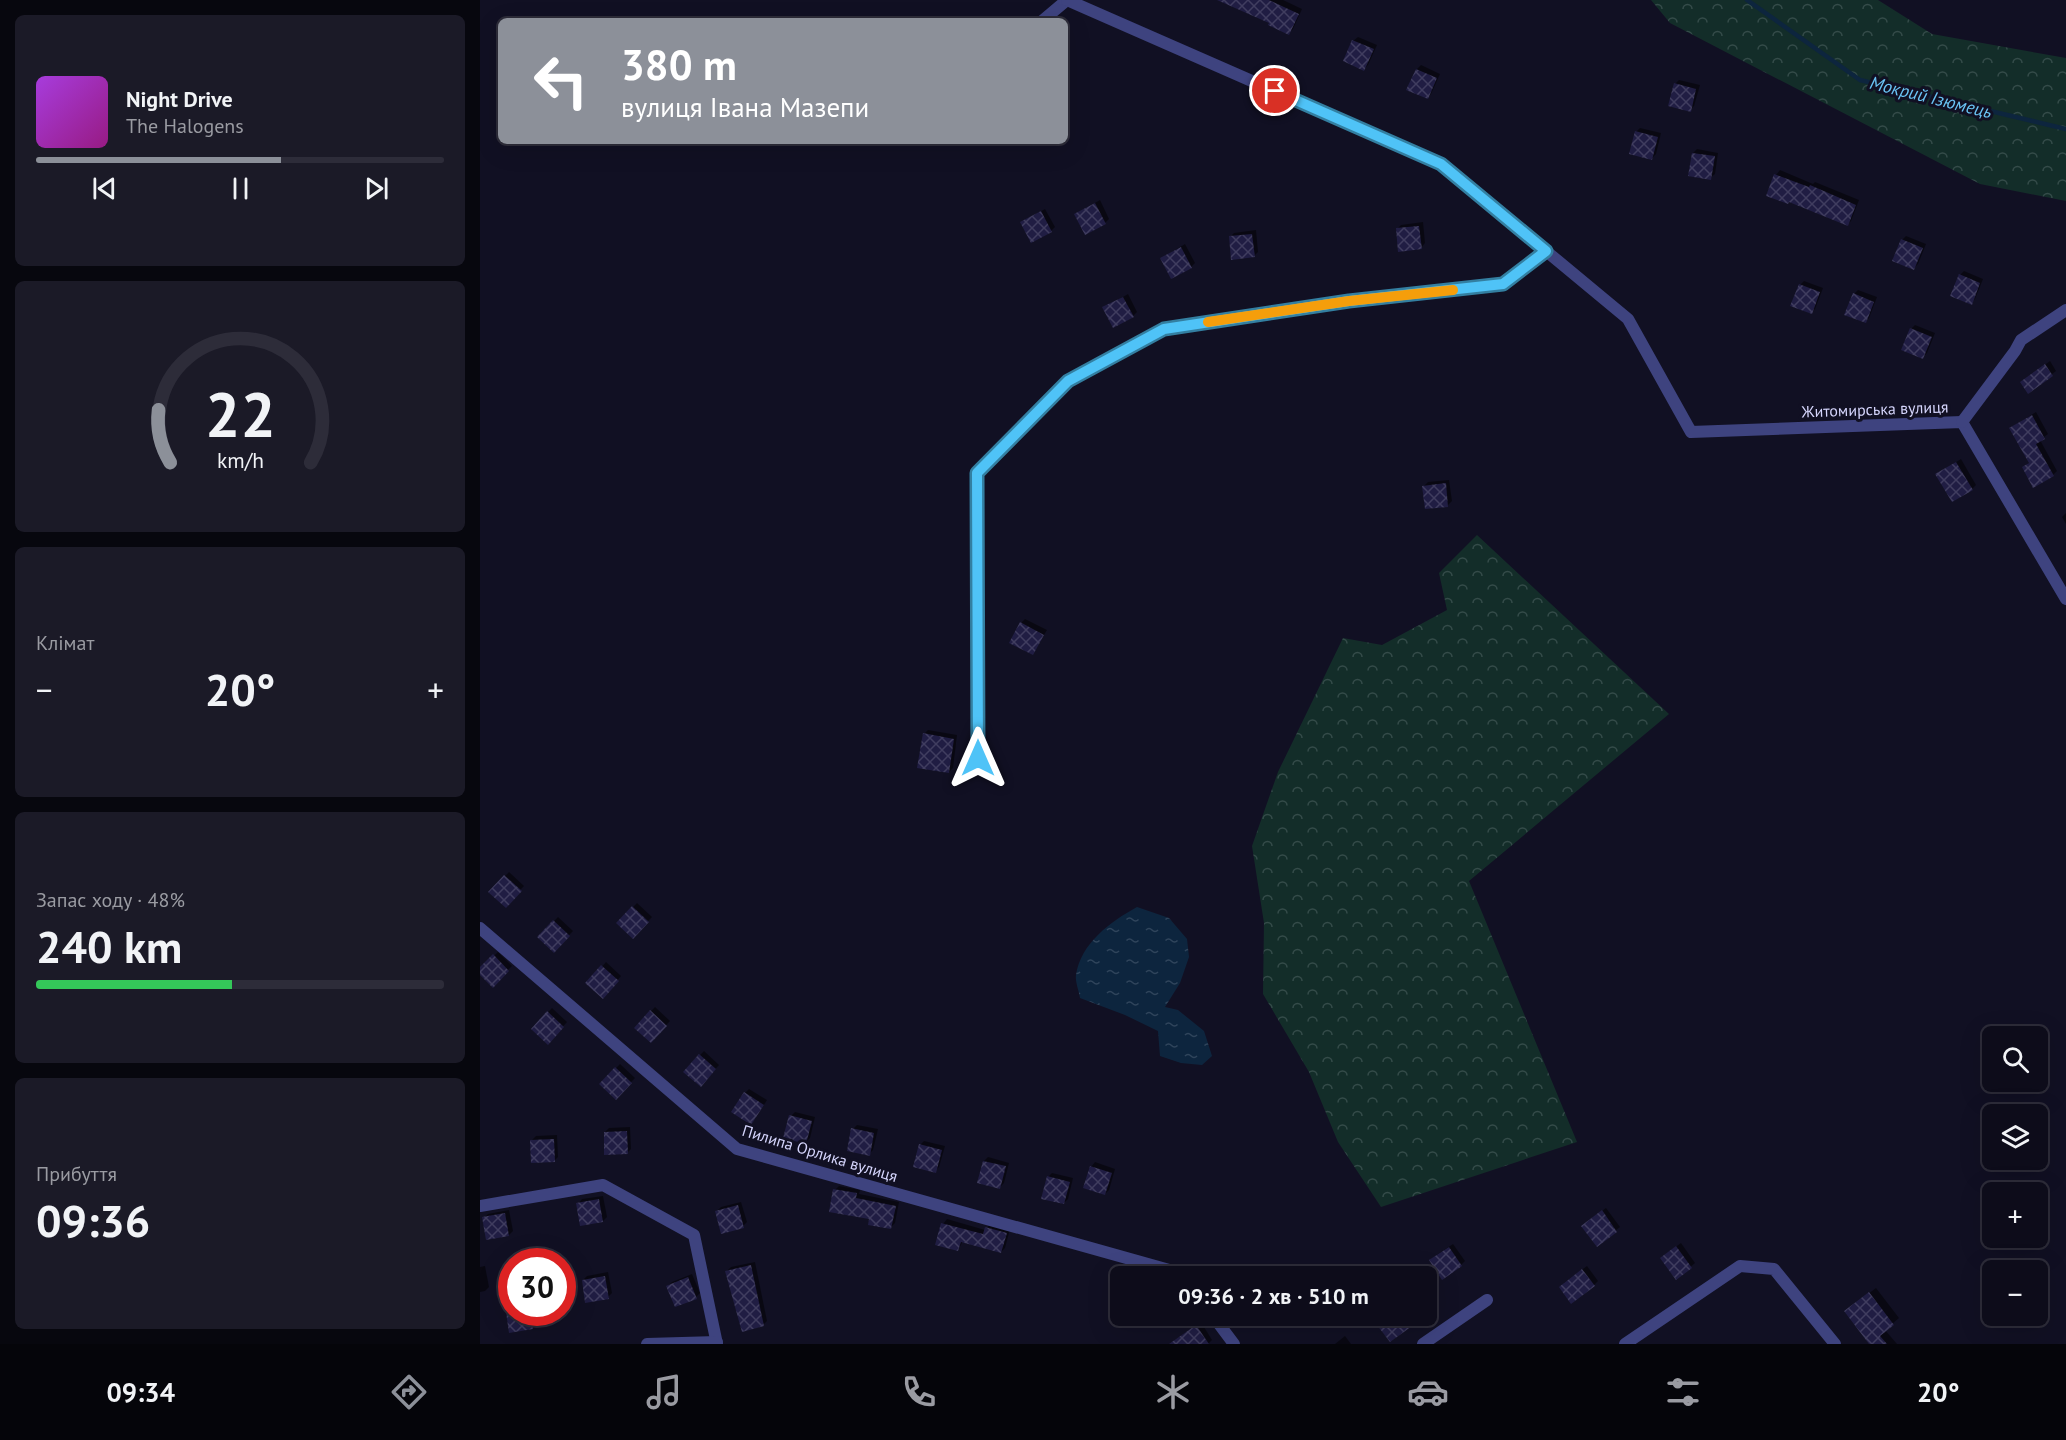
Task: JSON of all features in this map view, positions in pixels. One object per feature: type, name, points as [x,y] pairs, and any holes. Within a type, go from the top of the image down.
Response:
[{"type":"street","points":[[978,758],[977,473],[1068,381],[1164,329],[1349,301],[1503,284],[1546,251],[1441,164],[1067,0],[1046,18]]},
{"type":"street","name":"Житомирська вулиця","points":[[1546,251],[1628,319],[1690,432],[1962,422],[2066,599]]},
{"type":"street","points":[[1962,422],[2015,351],[2020,340],[2066,310]]},
{"type":"street","name":"Пилипа Орлика вулиця","points":[[480,928],[737,1149],[1155,1266]]},
{"type":"street","points":[[480,1206],[603,1185],[694,1235],[717,1343],[647,1344]]},
{"type":"street","points":[[1625,1344],[1740,1266],[1774,1269],[1835,1344]]},
{"type":"street","points":[[1423,1344],[1487,1300]]},
{"type":"street","points":[[1220,1326],[1234,1344]]},
{"type":"green space","points":[[1651,0],[1878,0],[1932,34],[2066,58],[2066,201],[1980,184],[1670,23]]},
{"type":"green space","points":[[1477,535],[1669,714],[1469,881],[1577,1142],[1381,1207],[1338,1142],[1309,1072],[1263,994],[1264,923],[1252,846],[1278,772],[1343,638],[1382,645],[1447,610],[1439,573]]},
{"type":"water","points":[[1137,907],[1169,918],[1187,939],[1189,957],[1180,983],[1165,1007],[1178,1010],[1204,1031],[1212,1056],[1202,1065],[1181,1063],[1160,1056],[1158,1031],[1125,1015],[1080,998],[1076,975],[1090,943],[1117,919]]},
{"type":"building","points":[[1217,0],[1269,0],[1299,14],[1289,35],[1268,25],[1269,23]]},
{"type":"building","points":[[1352,40],[1374,49],[1364,71],[1343,61]]},
{"type":"building","points":[[1416,69],[1437,78],[1428,99],[1406,90]]},
{"type":"building","points":[[1674,83],[1696,89],[1691,112],[1668,106]]},
{"type":"building","points":[[1635,131],[1658,137],[1652,160],[1629,154]]},
{"type":"building","points":[[1692,153],[1715,156],[1711,180],[1688,176]]},
{"type":"building","points":[[1774,174],[1809,187],[1810,185],[1856,205],[1848,226],[1789,202],[1788,204],[1766,196]]},
{"type":"building","points":[[1095,203],[1106,224],[1085,235],[1074,214]]},
{"type":"building","points":[[1041,211],[1052,232],[1031,243],[1020,222]]},
{"type":"building","points":[[1419,226],[1422,249],[1398,252],[1396,228]]},
{"type":"building","points":[[1252,234],[1255,257],[1231,260],[1229,236]]},
{"type":"building","points":[[1901,239],[1923,248],[1914,270],[1892,261]]},
{"type":"building","points":[[1181,247],[1192,268],[1171,279],[1160,258]]},
{"type":"building","points":[[1959,274],[1980,283],[1972,305],[1950,296]]},
{"type":"building","points":[[1799,284],[1820,292],[1812,314],[1790,306]]},
{"type":"building","points":[[1853,293],[1874,302],[1866,323],[1844,315]]},
{"type":"building","points":[[1123,297],[1134,317],[1113,328],[1102,307]]},
{"type":"building","points":[[1910,328],[1932,337],[1923,359],[1901,350]]},
{"type":"building","points":[[2045,364],[2053,376],[2028,394],[2020,382]]},
{"type":"building","points":[[2032,415],[2045,439],[2036,444],[2054,476],[2033,488],[2022,467],[2029,463],[2009,428]]},
{"type":"building","points":[[1956,462],[1973,490],[1952,502],[1935,474]]},
{"type":"building","points":[[1446,483],[1448,507],[1425,509],[1422,486]]},
{"type":"building","points":[[1020,622],[1044,635],[1033,655],[1009,643]]},
{"type":"building","points":[[923,733],[954,739],[949,773],[917,768]]},
{"type":"building","points":[[504,875],[522,891],[506,908],[488,892]]},
{"type":"building","points":[[632,906],[649,922],[633,939],[616,923]]},
{"type":"building","points":[[553,920],[570,936],[554,953],[537,937]]},
{"type":"building","points":[[493,954],[509,971],[493,988],[480,975],[480,967]]},
{"type":"building","points":[[601,965],[619,981],[603,999],[585,983]]},
{"type":"building","points":[[650,1010],[667,1026],[651,1043],[634,1028]]},
{"type":"building","points":[[547,1011],[564,1027],[548,1045],[531,1029]]},
{"type":"building","points":[[699,1054],[716,1069],[701,1087],[683,1072]]},
{"type":"building","points":[[615,1067],[632,1083],[616,1100],[599,1084]]},
{"type":"building","points":[[744,1092],[764,1105],[751,1125],[731,1112]]},
{"type":"building","points":[[789,1115],[812,1121],[806,1144],[783,1138]]},
{"type":"building","points":[[851,1128],[874,1133],[870,1156],[847,1151]]},
{"type":"building","points":[[627,1131],[628,1154],[604,1155],[604,1132]]},
{"type":"building","points":[[554,1139],[555,1162],[531,1163],[530,1140]]},
{"type":"building","points":[[919,1144],[942,1150],[936,1173],[913,1167]]},
{"type":"building","points":[[983,1161],[1006,1166],[1000,1189],[977,1183]]},
{"type":"building","points":[[1090,1166],[1112,1173],[1105,1195],[1083,1188]]},
{"type":"building","points":[[1047,1176],[1070,1182],[1064,1204],[1041,1199]]},
{"type":"building","points":[[833,1189],[857,1193],[856,1198],[896,1206],[891,1229],[868,1225],[869,1219],[829,1212]]},
{"type":"building","points":[[599,1199],[603,1222],[580,1226],[576,1203]]},
{"type":"building","points":[[738,1205],[744,1228],[721,1234],[715,1211]]},
{"type":"building","points":[[1602,1210],[1617,1232],[1597,1247],[1581,1226]]},
{"type":"building","points":[[505,1213],[509,1236],[486,1240],[482,1217]]},
{"type":"building","points":[[941,1223],[983,1234],[985,1227],[1007,1233],[1001,1253],[961,1242],[958,1251],[935,1245]]},
{"type":"building","points":[[1676,1246],[1692,1268],[1676,1280],[1660,1258]]},
{"type":"building","points":[[1449,1247],[1462,1266],[1442,1280],[1437,1272],[1437,1266],[1433,1266],[1429,1260]]},
{"type":"building","points":[[751,1265],[764,1326],[742,1332],[725,1271]]},
{"type":"building","points":[[1582,1269],[1595,1286],[1571,1304],[1559,1287]]},
{"type":"building","points":[[605,1276],[609,1299],[585,1303],[582,1280]]},
{"type":"building","points":[[688,1277],[697,1299],[675,1307],[666,1286]]},
{"type":"building","points":[[1869,1292],[1894,1325],[1880,1336],[1887,1344],[1869,1344],[1844,1311]]},
{"type":"building","points":[[508,1326],[532,1326],[533,1329],[509,1333]]},
{"type":"building","points":[[1197,1326],[1209,1344],[1169,1344]]},
{"type":"building","points":[[1378,1326],[1412,1326],[1390,1342]]},
{"type":"waterway","name":"Мокрий Ізюмець","points":[[1747,0],[1860,80],[2066,129]]},
{"type":"slow traffic","points":[[1208,322],[1349,301],[1453,290]]},
{"type":"route","points":[[978,758],[977,473],[1068,381],[1164,329],[1349,301],[1503,284],[1546,251],[1441,164],[1275,91]]}]
